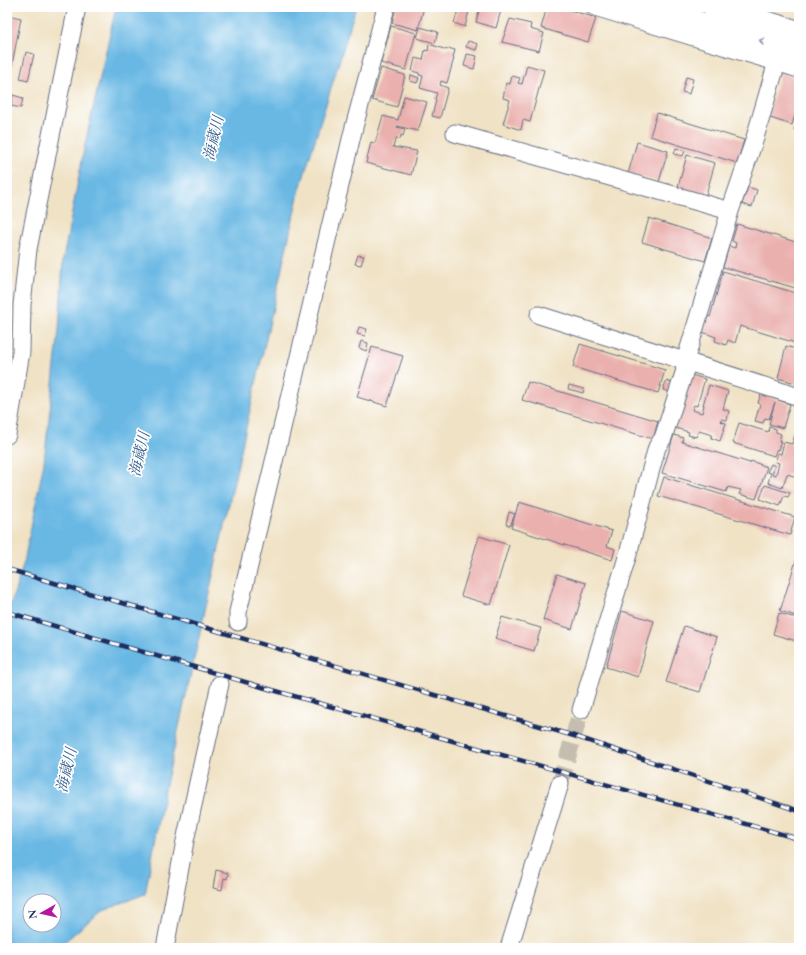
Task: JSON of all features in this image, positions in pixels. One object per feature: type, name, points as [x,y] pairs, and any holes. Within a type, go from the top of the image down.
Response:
[{"type":"highway","points":[[647,7],[799,52]]},
{"type":"highway","points":[[714,7],[799,32]]},
{"type":"street","points":[[7,435],[21,352],[22,305],[28,249],[77,7]]},
{"type":"street","points":[[238,622],[238,612],[352,130],[386,7]]},
{"type":"street","points":[[595,7],[799,69]]},
{"type":"street","points":[[581,710],[628,554],[657,447],[663,438],[685,370],[685,361],[730,211],[754,141],[778,62]]},
{"type":"street","points":[[455,133],[730,211]]},
{"type":"street","points":[[539,315],[799,397]]},
{"type":"street","points":[[165,948],[185,841],[220,684]]},
{"type":"street","points":[[509,948],[560,784]]},
{"type":"water","name":"海蔵川","points":[[116,7],[356,7],[299,192],[165,789],[145,894],[102,910],[62,944],[61,948],[7,948],[7,616],[24,562],[44,462],[59,330],[63,260],[85,144]]},
{"type":"building","points":[[396,7],[424,7],[418,30],[392,23]]},
{"type":"building","points":[[459,7],[470,7],[465,27],[454,23]]},
{"type":"building","points":[[480,7],[502,7],[496,28],[476,22]]},
{"type":"building","points":[[547,7],[560,7],[596,18],[588,42],[541,28]]},
{"type":"building","points":[[7,15],[21,18],[8,86],[7,85]]},
{"type":"building","points":[[510,19],[531,24],[530,29],[544,33],[539,51],[502,42]]},
{"type":"building","points":[[391,26],[416,33],[406,70],[381,63]]},
{"type":"building","points":[[420,27],[438,32],[435,43],[417,38]]},
{"type":"building","points":[[468,41],[478,44],[476,50],[466,47]]},
{"type":"building","points":[[429,44],[447,50],[448,48],[455,50],[447,83],[441,81],[440,85],[448,88],[440,118],[432,116],[437,93],[420,88],[423,76],[412,71],[415,58],[423,60],[425,50],[428,51]]},
{"type":"building","points":[[26,52],[34,54],[28,81],[20,79]]},
{"type":"building","points":[[467,54],[477,56],[474,69],[464,66]]},
{"type":"building","points":[[527,65],[544,70],[530,122],[523,120],[521,130],[503,124],[510,100],[503,98],[506,83],[510,84],[512,76],[520,78],[518,83],[522,84]]},
{"type":"building","points":[[381,68],[405,75],[397,107],[372,100]]},
{"type":"building","points":[[781,73],[799,78],[799,101],[792,125],[767,117]]},
{"type":"building","points":[[411,75],[419,78],[417,83],[410,81]]},
{"type":"building","points":[[686,77],[693,79],[689,94],[682,92]]},
{"type":"building","points":[[13,95],[23,98],[21,108],[11,106]]},
{"type":"building","points":[[404,96],[427,102],[418,131],[397,126],[405,129],[403,136],[401,135],[400,139],[396,138],[393,147],[417,151],[411,175],[366,163],[371,142],[375,143],[383,116],[398,120]]},
{"type":"building","points":[[657,113],[744,140],[737,163],[650,136]]},
{"type":"building","points":[[799,114],[799,131],[794,130]]},
{"type":"building","points":[[637,142],[668,151],[659,182],[628,174]]},
{"type":"building","points":[[676,148],[685,151],[683,156],[674,154]]},
{"type":"building","points":[[687,155],[715,163],[705,198],[677,190]]},
{"type":"building","points":[[748,187],[757,190],[752,207],[742,204]]},
{"type":"building","points":[[649,218],[712,238],[705,261],[642,242]]},
{"type":"building","points":[[737,224],[799,243],[799,289],[723,267],[729,246],[735,248],[736,243],[732,241]]},
{"type":"building","points":[[358,255],[364,256],[361,265],[355,264]]},
{"type":"building","points":[[723,271],[799,294],[799,344],[740,326],[735,343],[728,340],[726,345],[715,341],[716,337],[702,332],[707,316],[710,317]]},
{"type":"building","points":[[359,327],[367,329],[365,336],[357,334]]},
{"type":"building","points":[[361,341],[368,343],[366,351],[359,348]]},
{"type":"building","points":[[580,344],[665,370],[658,393],[573,367]]},
{"type":"building","points":[[786,346],[799,350],[799,384],[778,378]]},
{"type":"building","points":[[372,347],[403,356],[387,406],[357,397]]},
{"type":"building","points":[[691,375],[705,379],[697,406],[694,405],[692,410],[702,413],[709,385],[728,391],[723,409],[729,411],[727,420],[721,419],[720,421],[726,423],[720,441],[711,438],[712,435],[699,431],[696,437],[688,435],[689,432],[675,428]]},
{"type":"building","points":[[666,381],[672,383],[670,392],[663,390]]},
{"type":"building","points":[[528,382],[658,421],[653,439],[522,400]]},
{"type":"building","points":[[569,385],[584,389],[583,393],[568,389]]},
{"type":"building","points":[[761,394],[790,404],[783,428],[769,424],[775,402],[769,419],[765,418],[763,423],[755,421]]},
{"type":"building","points":[[799,422],[799,471],[797,477],[787,474],[782,488],[768,483],[771,473],[767,472],[771,464],[775,466],[772,474],[776,475],[779,463],[775,462],[778,453],[781,454],[784,442],[792,444]]},
{"type":"building","points":[[739,423],[768,432],[769,427],[776,429],[776,432],[781,434],[779,441],[781,441],[774,456],[733,443]]},
{"type":"building","points":[[674,435],[683,438],[682,442],[750,463],[751,461],[767,467],[756,499],[739,494],[741,490],[728,487],[726,492],[662,473]]},
{"type":"building","points":[[664,477],[795,517],[790,535],[658,496]]},
{"type":"building","points":[[765,485],[790,493],[788,497],[784,496],[780,506],[760,499]]},
{"type":"building","points":[[519,502],[612,531],[607,546],[615,549],[612,560],[511,528]]},
{"type":"building","points":[[509,512],[515,514],[510,526],[506,524]]},
{"type":"building","points":[[479,536],[509,545],[491,605],[461,596]]},
{"type":"building","points":[[799,551],[799,617],[780,611]]},
{"type":"building","points":[[557,574],[586,583],[572,629],[543,620]]},
{"type":"building","points":[[622,611],[654,621],[638,677],[606,667]]},
{"type":"building","points":[[779,613],[799,619],[799,633],[796,641],[773,634]]},
{"type":"building","points":[[502,617],[541,628],[534,651],[495,639]]},
{"type":"building","points":[[684,626],[717,637],[700,692],[666,682]]},
{"type":"building","points":[[216,870],[228,873],[227,879],[224,878],[222,890],[213,888]]},
{"type":"tunnel","points":[[560,784],[581,710]]},
{"type":"railway","points":[[7,569],[574,736],[799,811]]},
{"type":"railway","points":[[7,612],[262,687],[799,839]]}]
